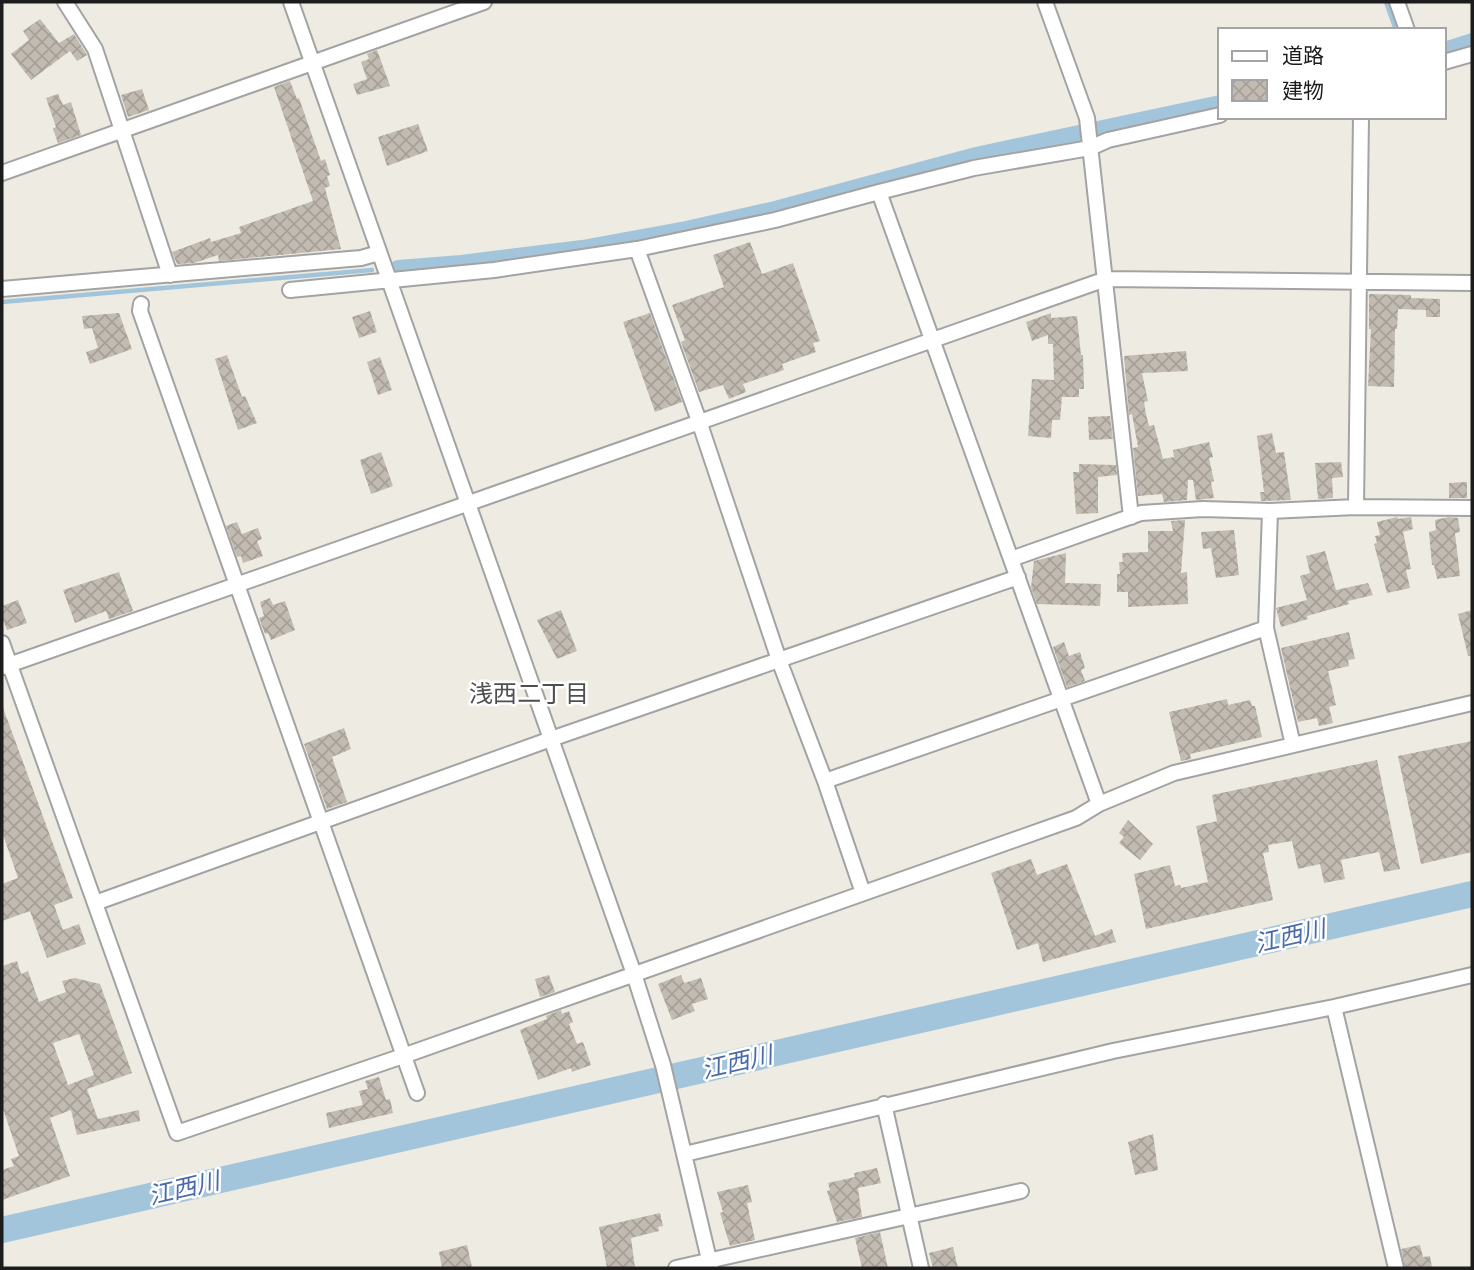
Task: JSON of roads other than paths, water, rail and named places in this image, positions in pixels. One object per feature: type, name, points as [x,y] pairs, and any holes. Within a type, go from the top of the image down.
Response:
[{"type":"street","points":[[65,2],[95,49],[170,275]]},
{"type":"street","points":[[291,2],[634,974],[663,1065],[710,1264]]},
{"type":"street","points":[[2,173],[484,2]]},
{"type":"street","points":[[1045,2],[1087,118],[1132,517]]},
{"type":"street","points":[[1397,2],[1406,28]]},
{"type":"street","points":[[1446,61],[1472,54]]},
{"type":"street","points":[[290,290],[494,270],[637,249],[775,220],[974,168],[1090,148],[1108,140],[1218,115]]},
{"type":"street","points":[[1356,507],[1361,282],[1361,119]]},
{"type":"street","points":[[880,192],[1098,804]]},
{"type":"street","points":[[637,249],[699,421],[779,660],[825,781],[863,893]]},
{"type":"street","points":[[2,289],[361,258],[379,253]]},
{"type":"street","points":[[6,666],[1106,279],[1472,283]]},
{"type":"street","points":[[141,304],[140,311],[417,1093]]},
{"type":"street","points":[[1011,559],[1141,513],[1203,509],[1472,508]]},
{"type":"street","points":[[1270,510],[1266,628],[1293,745]]},
{"type":"street","points":[[95,903],[551,739],[1018,577]]},
{"type":"street","points":[[825,781],[1266,628]]},
{"type":"street","points":[[2,643],[6,666],[177,1133],[1076,818],[1098,804],[1174,773],[1472,703]]},
{"type":"street","points":[[684,1148],[1053,1067],[1113,1051],[1334,1007],[1472,975]]},
{"type":"street","points":[[1334,1007],[1396,1268]]},
{"type":"street","points":[[884,1104],[921,1268]]},
{"type":"street","points":[[676,1268],[710,1264],[1021,1191]]},
{"type":"waterway","points":[[1386,2],[1395,28]]},
{"type":"waterway","points":[[1446,49],[1472,41]]},
{"type":"waterway","points":[[398,268],[582,248],[686,229],[775,209],[976,155],[1218,103]]},
{"type":"waterway","points":[[2,302],[372,270]]},
{"type":"waterway","name":"江西川","points":[[2,1230],[1472,894]]},
{"type":"district","name":"浅西二丁目","points":[[529,693]]}]
